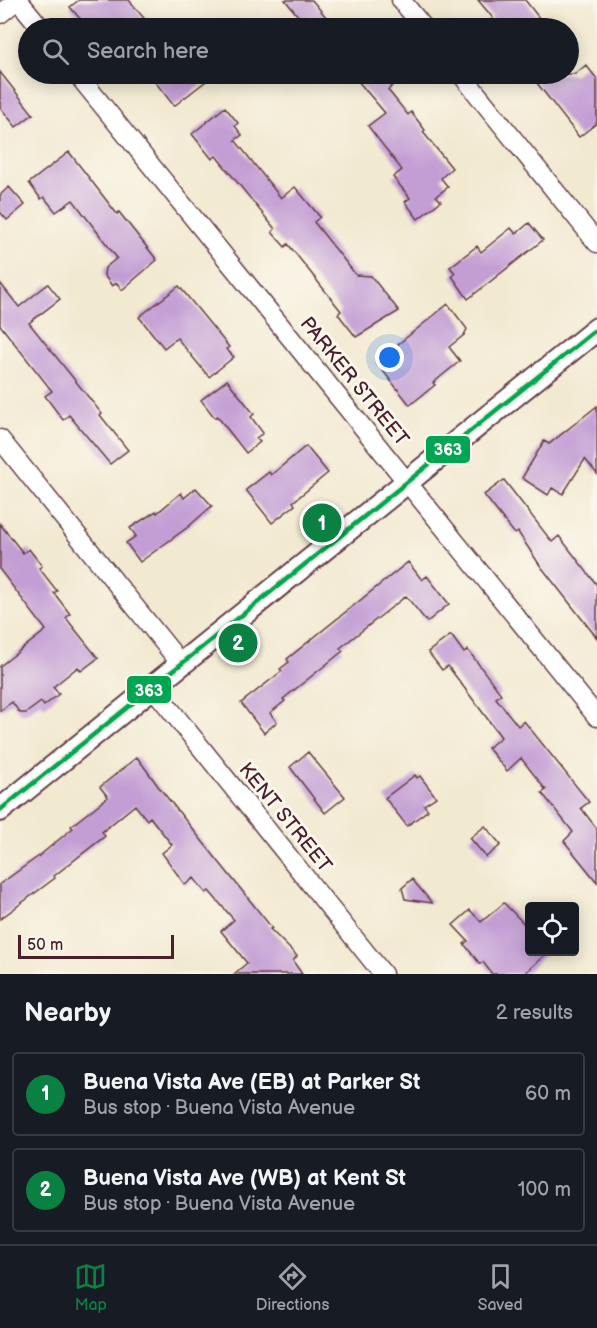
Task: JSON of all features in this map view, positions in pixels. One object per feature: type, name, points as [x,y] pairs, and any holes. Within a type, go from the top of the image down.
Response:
[{"type":"street","points":[[0,14],[17,0],[32,18]]},
{"type":"street","points":[[401,0],[416,18]]},
{"type":"street","name":"PARKER STREET","points":[[85,84],[597,717]]},
{"type":"street","points":[[468,84],[597,243]]},
{"type":"street","points":[[0,810],[597,329]]},
{"type":"street","points":[[0,439],[181,664]]},
{"type":"street","name":"KENT STREET","points":[[153,688],[383,974]]},
{"type":"building","points":[[79,0],[129,0],[144,18],[79,18],[70,7]]},
{"type":"building","points":[[285,0],[312,0],[327,18],[300,18]]},
{"type":"building","points":[[478,0],[525,0],[539,18],[493,18]]},
{"type":"building","points":[[586,65],[597,79],[597,123],[579,137],[538,84],[579,84],[579,71]]},
{"type":"building","points":[[0,72],[33,114],[16,127],[0,107]]},
{"type":"building","points":[[157,84],[202,84],[174,106]]},
{"type":"building","points":[[360,84],[392,84],[388,90],[408,115],[411,112],[425,130],[423,132],[452,168],[441,178],[448,187],[436,196],[441,201],[418,219],[405,202],[410,198],[393,177],[402,170],[368,126],[385,113]]},
{"type":"building","points":[[225,107],[238,123],[235,126],[242,135],[235,140],[281,198],[295,187],[320,217],[314,222],[356,275],[371,276],[399,311],[356,337],[338,314],[341,311],[288,244],[285,247],[272,232],[275,229],[216,156],[212,159],[192,134]]},
{"type":"building","points":[[69,152],[117,214],[119,212],[157,260],[122,290],[117,283],[112,286],[104,275],[105,268],[117,258],[73,200],[56,212],[44,197],[41,199],[29,183]]},
{"type":"building","points":[[9,187],[25,205],[7,220],[0,212],[0,195]]},
{"type":"building","points":[[529,223],[543,240],[468,299],[452,276],[455,273],[450,267],[477,246],[481,252],[511,228],[516,234]]},
{"type":"building","points":[[0,283],[19,307],[48,284],[60,299],[29,323],[128,450],[110,464],[69,415],[63,420],[45,396],[52,391],[0,325]]},
{"type":"building","points":[[179,286],[229,347],[226,349],[234,357],[209,377],[177,338],[164,348],[139,317]]},
{"type":"building","points":[[448,304],[467,329],[464,335],[449,347],[460,361],[410,405],[376,362]]},
{"type":"building","points":[[227,380],[254,414],[251,417],[263,433],[256,438],[260,442],[246,453],[217,416],[215,418],[201,400]]},
{"type":"building","points":[[597,406],[597,474],[585,459],[563,494],[552,488],[548,495],[522,478],[544,441],[549,444]]},
{"type":"building","points":[[306,446],[328,473],[293,502],[295,505],[272,523],[246,490],[269,472],[271,475]]},
{"type":"building","points":[[504,480],[552,542],[559,536],[597,585],[597,638],[539,564],[518,532],[515,534],[484,495]]},
{"type":"building","points":[[196,488],[212,506],[188,527],[140,562],[126,543],[136,536],[130,528],[156,511],[157,513],[181,493],[184,498]]},
{"type":"building","points":[[0,524],[23,553],[29,549],[42,566],[39,568],[57,591],[54,593],[70,614],[66,618],[98,658],[81,671],[78,667],[53,687],[59,694],[44,706],[41,702],[26,713],[20,713],[12,702],[0,711],[0,666],[46,630],[0,570]]},
{"type":"building","points":[[408,562],[422,580],[427,576],[449,604],[427,622],[406,596],[340,648],[343,651],[283,699],[285,701],[270,713],[277,722],[264,733],[241,703],[282,671],[280,669],[289,662],[287,659]]},
{"type":"building","points":[[451,635],[464,653],[468,650],[501,694],[496,698],[518,726],[524,721],[589,802],[581,808],[597,829],[597,882],[564,841],[573,832],[542,793],[546,790],[521,758],[507,771],[488,748],[501,737],[448,666],[442,670],[428,652]]},
{"type":"building","points":[[308,752],[345,797],[325,813],[290,767]]},
{"type":"building","points":[[137,757],[272,928],[270,929],[297,956],[293,961],[302,974],[234,974],[247,963],[221,931],[234,920],[209,891],[206,893],[194,878],[185,885],[162,853],[172,845],[150,817],[147,820],[135,805],[102,832],[105,836],[54,876],[55,878],[0,919],[0,884],[39,856],[73,828],[71,826],[108,797],[100,787]]},
{"type":"building","points":[[415,775],[417,778],[420,776],[436,797],[424,805],[428,810],[407,826],[385,798]]},
{"type":"building","points":[[485,826],[501,845],[486,857],[470,838]]},
{"type":"building","points":[[412,879],[432,903],[405,899],[402,888]]},
{"type":"building","points":[[504,903],[525,925],[525,956],[544,956],[524,974],[492,974],[483,962],[480,964],[464,944],[468,941],[453,925],[470,910],[481,922]]},
{"type":"transit line","name":"363","points":[[0,810],[597,329]]},
{"type":"place","name":"Buena Vista Ave (EB) at Parker St","points":[[322,523]]},
{"type":"place","name":"Buena Vista Ave (WB) at Kent St","points":[[238,643]]}]
